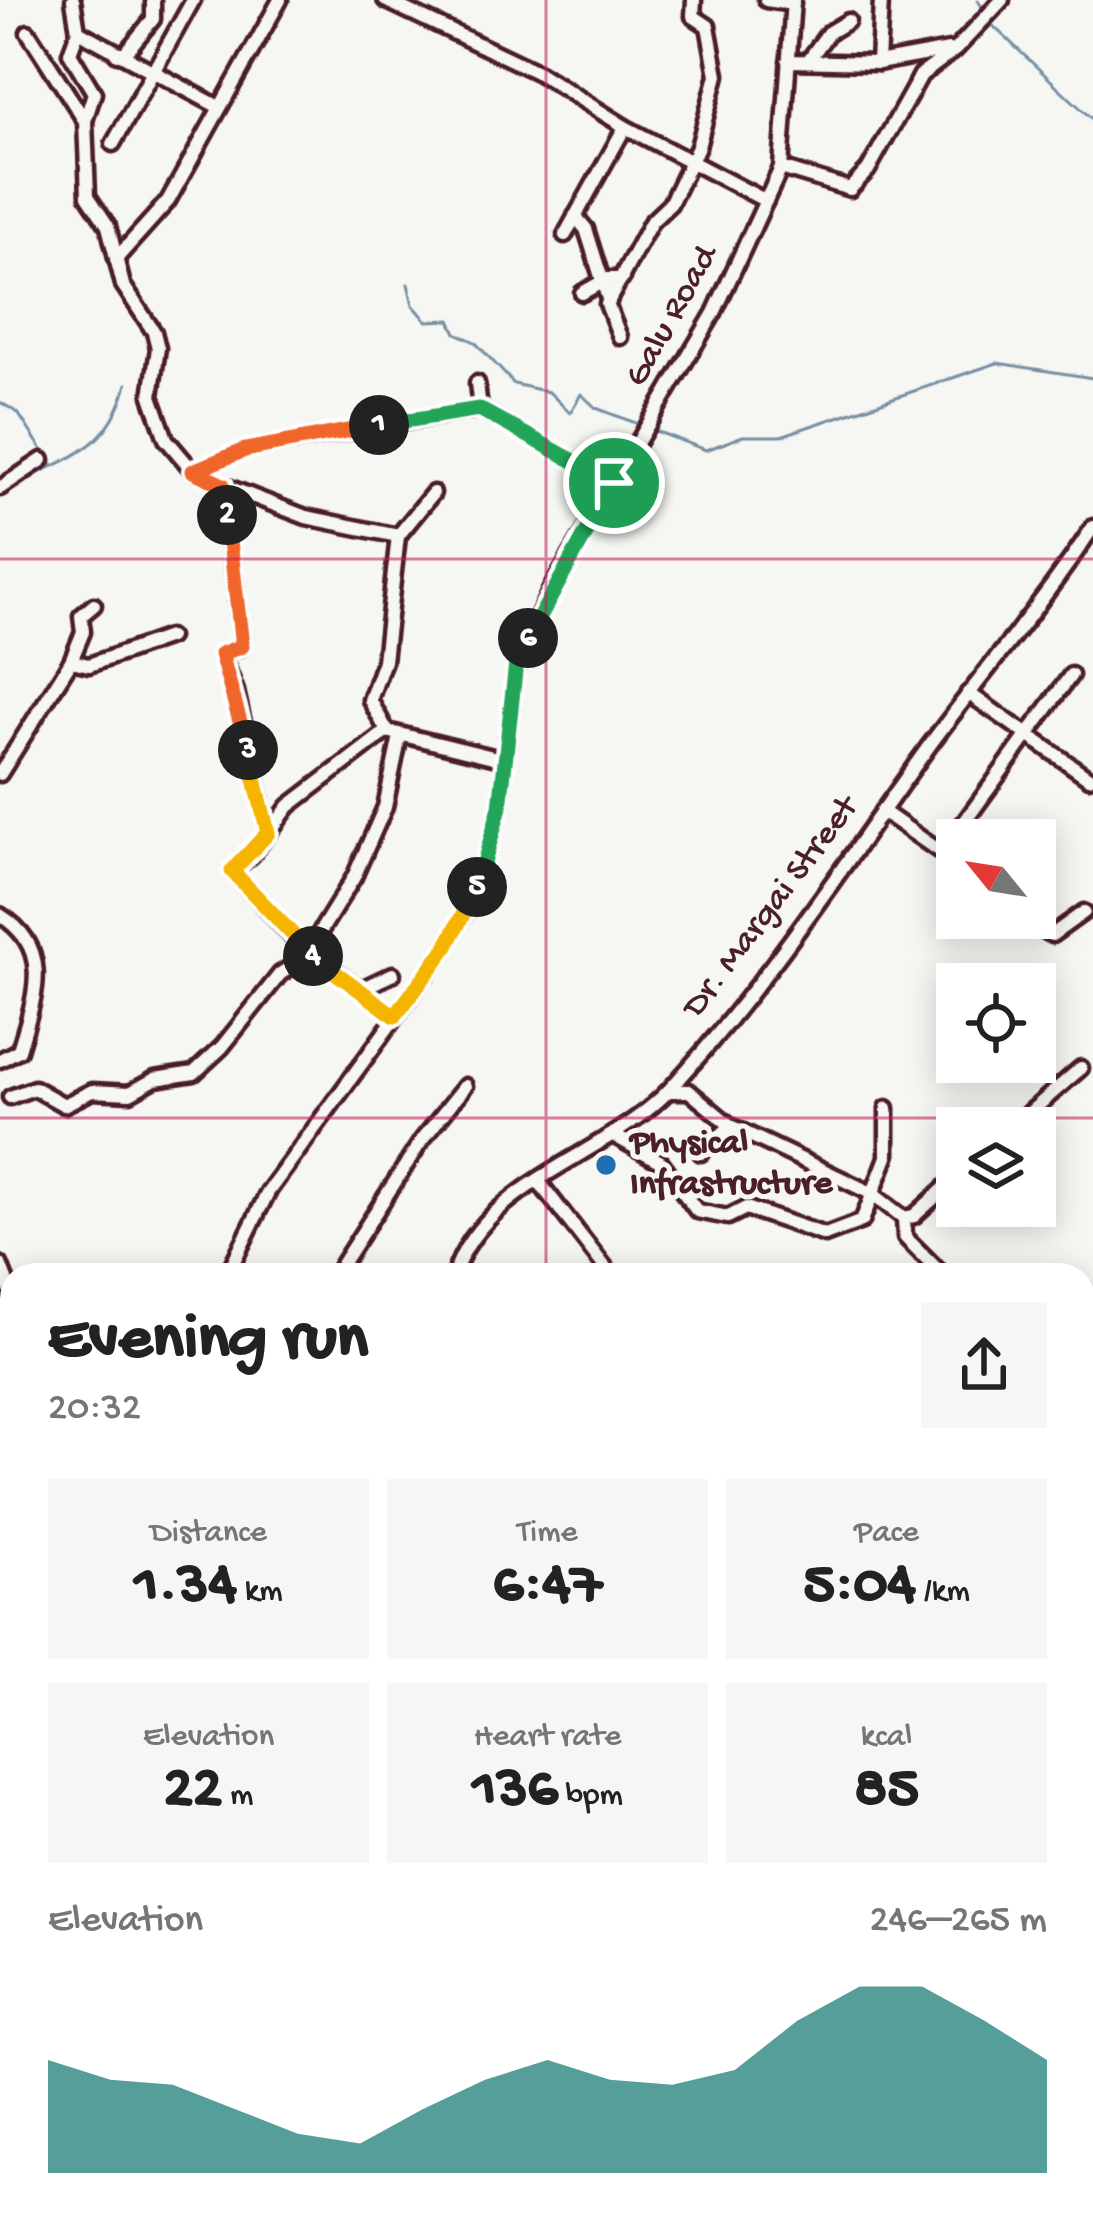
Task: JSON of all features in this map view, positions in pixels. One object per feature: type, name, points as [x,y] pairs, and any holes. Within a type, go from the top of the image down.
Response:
[{"type":"street","points":[[73,0],[78,31],[70,53],[94,93],[85,121],[88,196],[108,226],[123,285],[154,332],[158,349],[152,396],[166,439],[193,471],[223,485],[306,517],[398,536]]},
{"type":"street","points":[[118,54],[144,34],[153,20],[153,0]]},
{"type":"street","points":[[113,143],[193,0]]},
{"type":"street","points":[[116,259],[169,201],[280,0]]},
{"type":"street","points":[[386,0],[539,73],[625,127],[766,201]]},
{"type":"street","points":[[608,302],[651,222],[670,204],[717,75],[708,26],[693,16],[694,0]]},
{"type":"street","points":[[766,0],[793,2]]},
{"type":"street","points":[[878,63],[881,0]]},
{"type":"street","name":"Galu Road","points":[[232,1263],[268,1192],[446,948],[475,894],[500,807],[516,663],[551,589],[714,313],[782,168],[793,2]]},
{"type":"street","points":[[782,168],[850,189],[868,170],[921,75],[956,49],[998,5]]},
{"type":"street","points":[[808,61],[828,33],[848,21]]},
{"type":"street","points":[[78,31],[151,74],[219,106]]},
{"type":"street","points":[[28,32],[85,121]]},
{"type":"street","points":[[788,61],[878,63],[956,49]]},
{"type":"street","points":[[565,235],[625,127]]},
{"type":"street","points":[[575,216],[586,229],[620,337]]},
{"type":"street","points":[[582,292],[601,282],[622,279]]},
{"type":"street","points":[[477,383],[479,409]]},
{"type":"street","points":[[193,471],[245,450],[479,409],[614,483]]},
{"type":"street","points":[[0,488],[42,460]]},
{"type":"street","points":[[223,485],[242,646],[221,654],[236,691],[268,833]]},
{"type":"street","points":[[10,1097],[34,1088],[64,1106],[92,1090],[130,1093],[155,1079],[194,1072],[222,1047],[280,974],[314,956],[320,932],[354,877],[385,807],[393,734],[370,700],[384,661],[398,536],[433,493]]},
{"type":"street","name":"Dr. Margai Street","points":[[460,1263],[476,1234],[539,1182],[615,1136],[669,1091],[753,988],[1093,527]]},
{"type":"street","points":[[1,769],[70,661],[83,632],[81,616],[94,605]]},
{"type":"street","points":[[70,661],[89,664],[170,637]]},
{"type":"street","points":[[967,819],[1071,675]]},
{"type":"street","points":[[968,693],[1089,778]]},
{"type":"street","points":[[395,1016],[296,941],[232,871],[289,806],[393,734],[505,760]]},
{"type":"street","points":[[882,812],[936,848]]},
{"type":"street","points":[[1056,932],[1084,912]]},
{"type":"street","points":[[0,915],[20,930],[37,959],[40,980],[19,1049],[0,1060]]},
{"type":"street","points":[[359,990],[393,974]]},
{"type":"street","points":[[1036,1107],[1081,1068]]},
{"type":"street","points":[[343,1263],[422,1140],[465,1086]]},
{"type":"street","points":[[669,1091],[689,1091],[731,1126],[872,1194],[904,1219],[905,1238],[931,1263]]},
{"type":"street","points":[[615,1136],[661,1162],[698,1211],[728,1216],[746,1208],[826,1235],[862,1221],[887,1157],[887,1108]]},
{"type":"street","points":[[701,1153],[731,1126]]},
{"type":"street","points":[[539,1182],[602,1263]]},
{"type":"street","points":[[904,1219],[936,1194]]},
{"type":"waterway","points":[[978,0],[986,14]]},
{"type":"waterway","points":[[990,23],[1093,120]]},
{"type":"waterway","points":[[408,284],[413,305],[427,321],[450,320],[456,333],[475,342],[514,384],[549,392],[570,413],[581,394],[596,408],[641,425]]},
{"type":"waterway","points":[[650,429],[706,450],[743,436],[781,436],[997,363],[1093,378]]},
{"type":"waterway","points":[[23,480],[75,455],[101,435],[127,384]]},
{"type":"waterway","points":[[0,402],[18,413],[52,465]]},
{"type":"place","name":"Physical Infrastructure","points":[[606,1165]]},
{"type":"route","points":[[479,409],[614,483],[551,589],[516,663],[500,807],[475,894],[446,948],[395,1016],[296,941],[232,871],[268,833],[236,691],[221,654],[242,646],[223,485],[193,471],[245,450],[479,409]]}]
